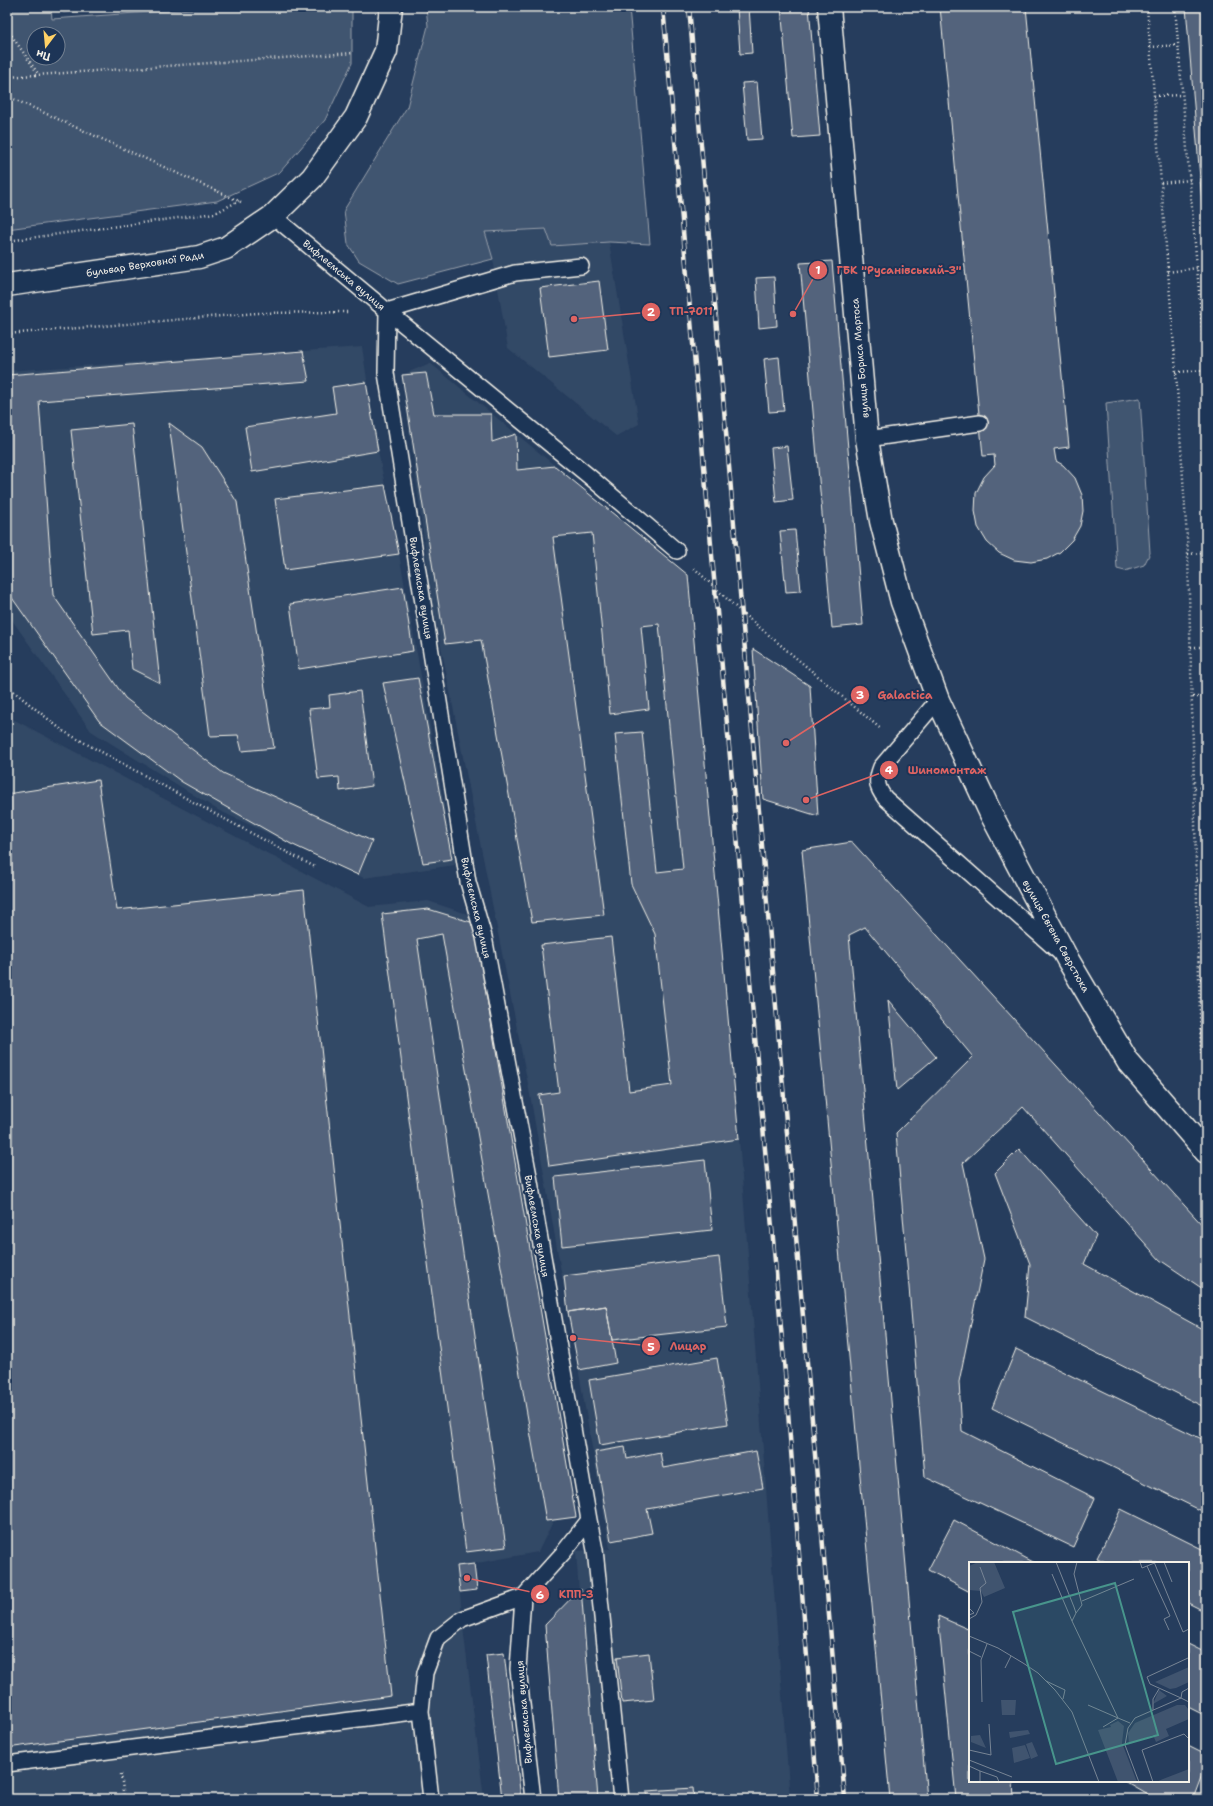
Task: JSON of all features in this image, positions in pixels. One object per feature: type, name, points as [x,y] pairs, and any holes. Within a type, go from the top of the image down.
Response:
[{"type":"main road","points":[[273,216],[312,178],[356,117],[386,51],[392,7]]},
{"type":"main road","name":"вулиця Бориса Мартоса","points":[[829,7],[867,439],[881,521],[902,602],[938,700]]},
{"type":"main road","name":"бульвар Верховної Ради","points":[[7,285],[199,257],[226,248],[273,216]]},
{"type":"main road","name":"вулиця Євгена Сверстюка","points":[[938,700],[991,814],[1068,960],[1128,1062],[1206,1152]]},
{"type":"lane","name":"Вифлеємська вулиця","points":[[273,216],[387,311],[386,373],[468,882],[485,945],[529,1176],[595,1550],[621,1799]]},
{"type":"lane","points":[[387,311],[515,273],[581,266]]},
{"type":"lane","points":[[387,311],[584,472],[677,551]]},
{"type":"lane","points":[[867,439],[980,423]]},
{"type":"lane","points":[[938,700],[881,767],[877,777],[878,788],[885,798],[1068,960]]},
{"type":"lane","points":[[431,1799],[421,1711],[425,1673],[438,1638],[462,1619],[523,1597],[563,1553],[589,1520]]},
{"type":"lane","name":"Вифлеємська вулиця","points":[[523,1597],[518,1669],[533,1799]]},
{"type":"lane","points":[[7,1764],[421,1711]]},
{"type":"path","points":[[1147,7],[1176,372],[1188,554],[1202,1054]]},
{"type":"path","points":[[1175,7],[1206,374]]},
{"type":"path","points":[[7,29],[39,75]]},
{"type":"path","points":[[1150,47],[1178,45]]},
{"type":"path","points":[[7,77],[386,51]]},
{"type":"path","points":[[1154,96],[1182,94]]},
{"type":"path","points":[[7,96],[273,216]]},
{"type":"path","points":[[1161,183],[1190,180]]},
{"type":"path","points":[[7,241],[215,213],[240,201]]},
{"type":"path","points":[[1168,272],[1197,268]]},
{"type":"path","points":[[7,334],[257,313],[387,311]]},
{"type":"path","points":[[1176,372],[1206,370]]},
{"type":"path","points":[[677,551],[740,611],[900,744]]},
{"type":"path","points":[[1188,554],[1206,553]]},
{"type":"path","points":[[1191,647],[1206,647]]},
{"type":"path","points":[[7,686],[63,731],[315,867]]},
{"type":"path","points":[[1193,697],[1206,697]]},
{"type":"path","points":[[1195,788],[1206,787]]},
{"type":"path","points":[[1198,880],[1206,880]]},
{"type":"path","points":[[1200,979],[1206,979]]},
{"type":"shaded area","points":[[7,7],[51,7],[52,19],[219,7],[352,7],[352,63],[325,120],[280,172],[217,201],[7,229]]},
{"type":"shaded area","points":[[426,7],[629,7],[650,244],[609,242],[552,246],[546,229],[485,232],[493,259],[398,284],[359,261],[348,244],[344,210],[407,107],[428,26]]},
{"type":"shaded area","points":[[546,229],[552,246],[609,242],[639,424],[616,436],[508,348],[493,259],[485,232]]},
{"type":"shaded area","points":[[362,347],[378,451],[399,554],[455,865],[364,878],[218,810],[91,731],[7,613],[7,371]]},
{"type":"shaded area","points":[[430,363],[688,575],[739,1139],[790,1799],[594,1799],[576,1551],[610,1549],[529,1089],[433,606],[402,375]]},
{"type":"shaded area","points":[[1140,398],[1150,553],[1144,565],[1125,571],[1117,569],[1106,403]]},
{"type":"shaded area","points":[[7,716],[369,907],[428,901],[470,915],[567,1493],[538,1552],[466,1565],[474,1564],[477,1590],[460,1592],[484,1799],[7,1799]]},
{"type":"building","points":[[62,7],[126,7],[63,12]]},
{"type":"building","points":[[737,7],[749,7],[752,53],[740,54]]},
{"type":"building","points":[[781,7],[809,7],[820,136],[793,138]]},
{"type":"building","points":[[940,7],[1026,7],[1069,447],[1054,449],[1056,461],[1063,465],[1075,478],[1082,495],[1083,511],[1080,526],[1072,540],[1060,552],[1047,559],[1031,562],[1014,560],[999,553],[987,542],[978,527],[975,511],[976,493],[984,477],[995,465],[994,455],[983,456]]},
{"type":"building","points":[[1186,7],[1206,7],[1206,249],[1201,191]]},
{"type":"building","points":[[757,82],[762,139],[747,140],[742,83]]},
{"type":"building","points":[[832,261],[863,625],[832,628],[800,263]]},
{"type":"building","points":[[774,277],[777,326],[759,328],[756,278]]},
{"type":"building","points":[[599,281],[608,350],[549,357],[540,288]]},
{"type":"building","points":[[303,351],[309,381],[39,401],[53,595],[125,698],[223,773],[372,841],[358,875],[291,844],[182,782],[99,721],[10,595],[7,492],[7,375]]},
{"type":"building","points":[[779,357],[784,411],[769,412],[764,359]]},
{"type":"building","points":[[426,373],[434,414],[491,414],[492,442],[516,434],[517,470],[555,466],[688,575],[739,1139],[549,1166],[539,1095],[559,1092],[541,945],[611,937],[629,1091],[672,1085],[655,934],[631,884],[615,734],[642,732],[657,872],[683,869],[659,624],[641,626],[649,709],[610,714],[592,533],[553,537],[604,915],[532,922],[481,640],[445,644],[402,375]]},
{"type":"building","points":[[366,382],[378,451],[252,472],[245,427],[336,413],[332,387]]},
{"type":"building","points":[[169,423],[202,447],[237,502],[274,748],[242,751],[238,735],[210,736]]},
{"type":"building","points":[[132,424],[160,683],[132,669],[128,630],[93,634],[71,430]]},
{"type":"building","points":[[787,446],[793,500],[776,502],[771,448]]},
{"type":"building","points":[[385,485],[399,554],[285,570],[275,499]]},
{"type":"building","points":[[795,530],[801,591],[786,592],[780,531]]},
{"type":"building","points":[[403,587],[413,651],[299,669],[290,604]]},
{"type":"building","points":[[753,649],[810,686],[818,816],[763,799]]},
{"type":"building","points":[[418,678],[452,859],[423,863],[383,683]]},
{"type":"building","points":[[360,691],[372,786],[340,791],[339,777],[318,779],[309,709],[330,707],[329,695]]},
{"type":"building","points":[[98,780],[117,910],[304,890],[391,1696],[7,1748],[7,794]]},
{"type":"building","points":[[852,842],[1206,1229],[1206,1291],[1160,1260],[1023,1107],[963,1163],[984,1259],[959,1382],[962,1431],[1095,1498],[1073,1547],[925,1477],[896,1133],[973,1057],[865,927],[849,935],[927,1799],[890,1799],[802,850]]},
{"type":"building","points":[[428,909],[474,923],[576,1517],[546,1521],[442,934],[417,939],[506,1547],[466,1552],[382,914]]},
{"type":"building","points":[[888,1000],[936,1057],[897,1090]]},
{"type":"building","points":[[1019,1149],[1096,1236],[1084,1264],[1206,1331],[1206,1408],[1025,1317],[1030,1264],[995,1173]]},
{"type":"building","points":[[705,1160],[712,1230],[562,1246],[555,1177]]},
{"type":"building","points":[[719,1257],[727,1327],[612,1340],[606,1306],[568,1312],[564,1276]]},
{"type":"building","points":[[606,1306],[616,1363],[579,1370],[568,1312]]},
{"type":"building","points":[[1016,1349],[1206,1441],[1206,1513],[992,1408]]},
{"type":"building","points":[[717,1358],[728,1424],[600,1445],[589,1380]]},
{"type":"building","points":[[625,1447],[627,1459],[660,1452],[663,1468],[756,1451],[763,1488],[647,1509],[652,1533],[611,1541],[595,1452]]},
{"type":"building","points":[[1121,1509],[1206,1551],[1206,1612],[1189,1604],[1189,1562],[1106,1562],[1097,1558]]},
{"type":"building","points":[[954,1520],[1033,1562],[969,1562],[969,1591],[928,1570]]},
{"type":"building","points":[[474,1564],[477,1590],[460,1592],[457,1566]]},
{"type":"building","points":[[581,1588],[598,1799],[559,1799],[545,1625]]},
{"type":"building","points":[[938,1616],[969,1630],[969,1782],[1013,1782],[1014,1799],[956,1799]]},
{"type":"building","points":[[1189,1644],[1206,1653],[1206,1716],[1189,1708]]},
{"type":"building","points":[[504,1653],[521,1799],[502,1799],[486,1655]]},
{"type":"building","points":[[649,1653],[654,1700],[622,1703],[617,1657]]},
{"type":"building","points":[[1189,1746],[1206,1754],[1206,1764],[1193,1799],[1155,1799],[1126,1782],[1189,1782]]},
{"type":"building","points":[[693,1788],[694,1799],[647,1799],[647,1791]]},
{"type":"railway","points":[[663,7],[785,1373],[818,1799]]},
{"type":"railway","points":[[689,7],[845,1799]]},
{"type":"place","name":"ГБК \"Русанівський-3\"","points":[[793,314]]},
{"type":"place","name":"ТП-7011","points":[[574,319]]},
{"type":"place","name":"Galactica","points":[[786,743]]},
{"type":"place","name":"Шиномонтаж","points":[[806,800]]},
{"type":"place","name":"Лицар","points":[[573,1338]]},
{"type":"place","name":"КПП-3","points":[[467,1578]]}]
